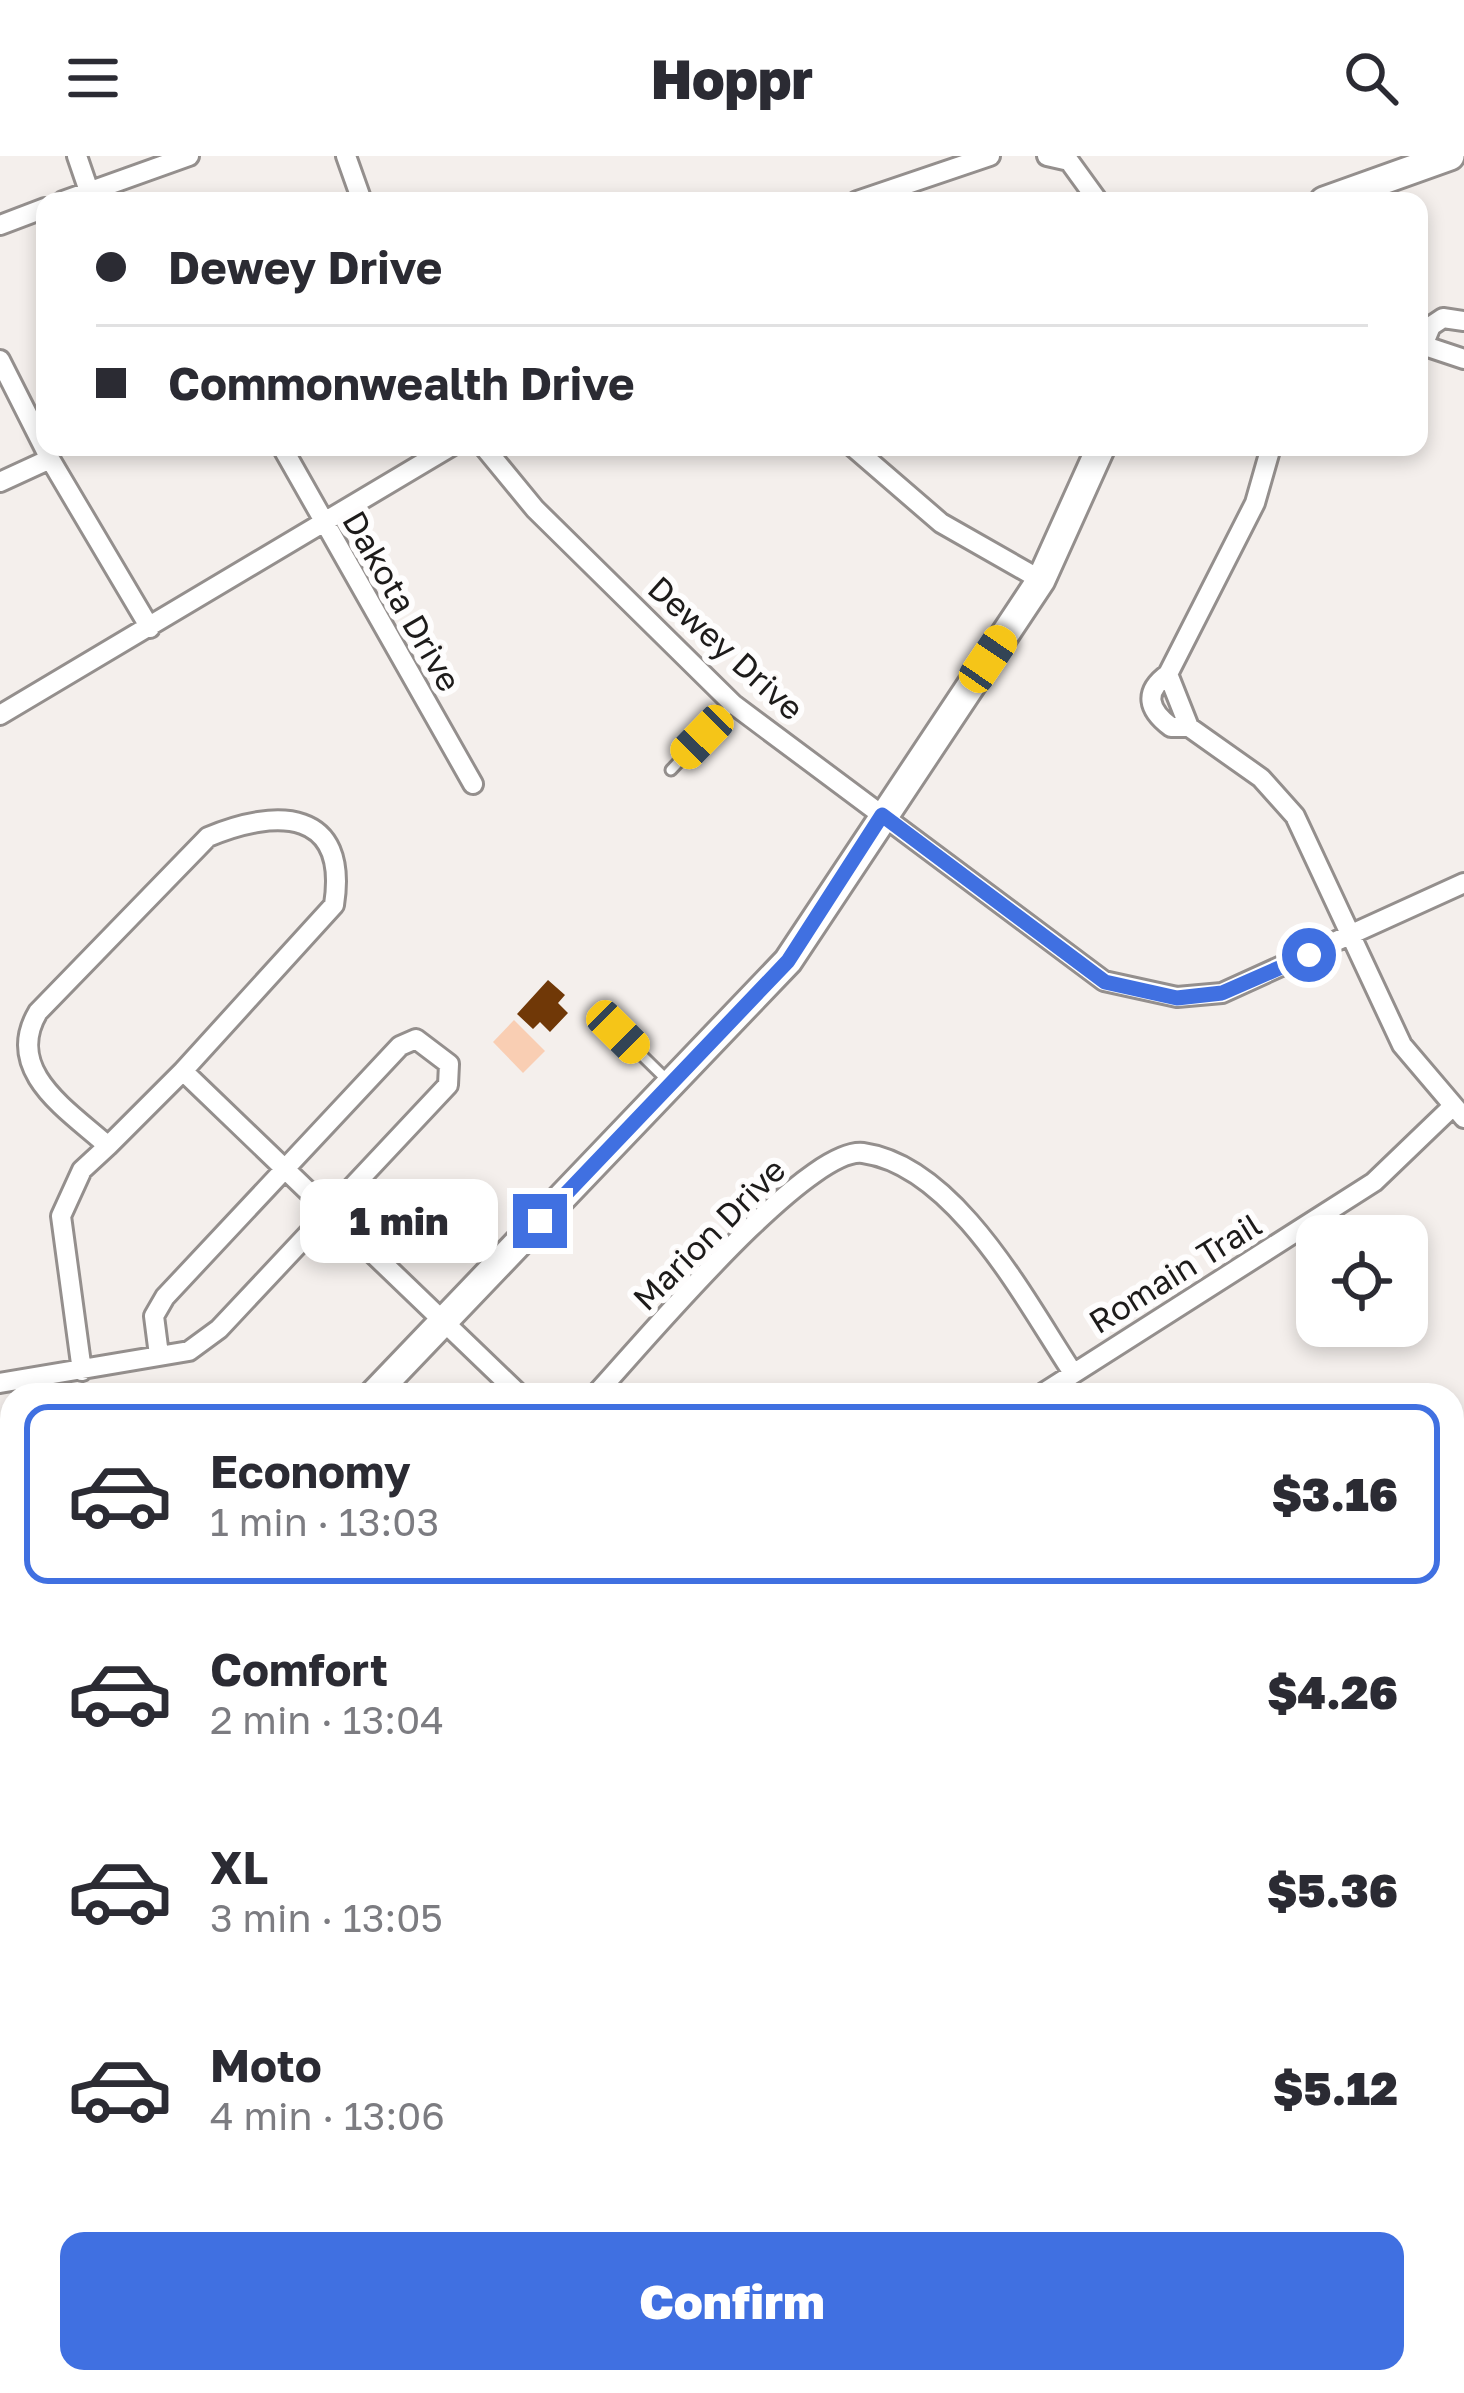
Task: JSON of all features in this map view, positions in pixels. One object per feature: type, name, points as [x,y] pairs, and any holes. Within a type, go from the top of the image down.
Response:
[{"type":"street","points":[[77,156],[89,191],[189,156]]},
{"type":"street","points":[[346,156],[359,192]]},
{"type":"street","points":[[884,192],[990,156]]},
{"type":"street","points":[[1047,156],[1071,158],[1092,192]]},
{"type":"street","points":[[1349,192],[1450,156]]},
{"type":"street","points":[[0,225],[36,211]]},
{"type":"street","points":[[1428,332],[1443,318],[1464,321]]},
{"type":"street","points":[[1428,346],[1464,359]]},
{"type":"street","points":[[0,360],[36,431]]},
{"type":"street","points":[[48,456],[150,628]]},
{"type":"street","name":"Dakota Drive","points":[[287,456],[472,784]]},
{"type":"street","points":[[0,715],[435,456]]},
{"type":"street","name":"Dewey Drive","points":[[491,456],[535,509],[733,704],[1105,982],[1177,998],[1222,993],[1464,884]]},
{"type":"street","points":[[863,456],[940,524],[1041,580]]},
{"type":"street","points":[[385,1383],[788,961],[1041,580],[1097,456]]},
{"type":"street","points":[[1268,456],[1255,503],[1168,674],[1189,727],[1261,778],[1295,816],[1402,1045],[1458,1113]]},
{"type":"street","points":[[0,482],[50,459]]},
{"type":"street","points":[[82,1371],[62,1216],[82,1170],[108,1146],[183,1071],[334,905],[339,871],[331,848],[314,828],[286,818],[244,822],[208,837],[38,1012],[24,1034],[26,1060],[53,1096],[108,1146]]},
{"type":"street","points":[[54,1383],[82,1371],[189,1351],[219,1329],[448,1085],[449,1064],[431,1046],[416,1039],[400,1046],[165,1297],[154,1316],[159,1355]]},
{"type":"street","points":[[183,1071],[441,1325],[506,1383]]},
{"type":"street","name":"Romain Trail","points":[[1058,1383],[1374,1182],[1458,1113]]},
{"type":"street","name":"Marion Drive","points":[[606,1383],[788,1189],[830,1161],[860,1153],[913,1172],[981,1234],[1073,1373]]},
{"type":"lane","points":[[670,770],[733,704]]},
{"type":"lane","points":[[618,1032],[671,1084]]},
{"type":"shaded area","points":[[514,1020],[545,1051],[523,1073],[493,1042]]},
{"type":"building","points":[[548,980],[565,995],[558,1003],[568,1013],[550,1032],[540,1022],[533,1029],[517,1014]]},
{"type":"route","points":[[540,1221],[788,961],[882,815],[1105,982],[1177,998],[1222,993],[1309,955]]}]
